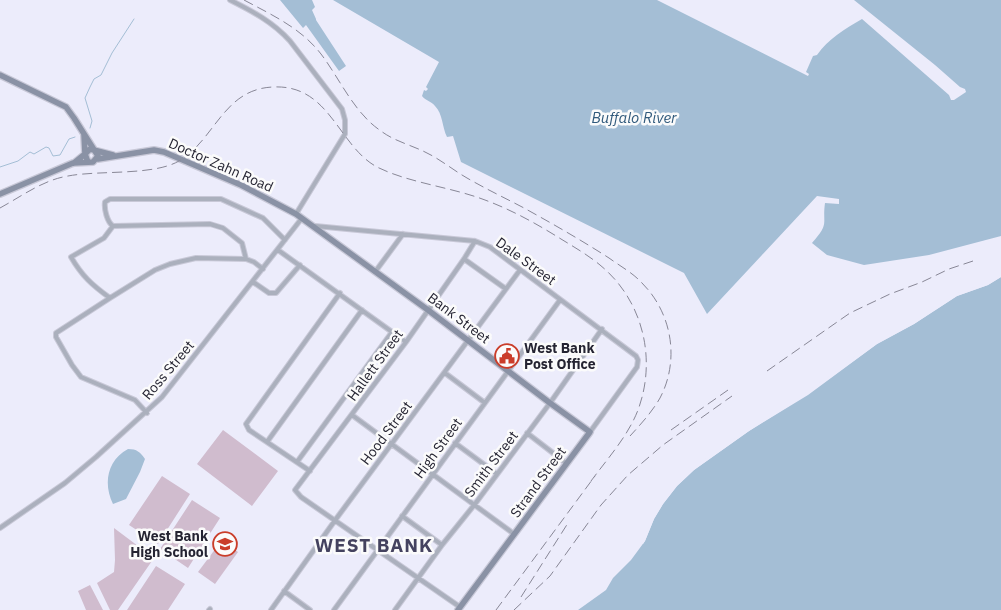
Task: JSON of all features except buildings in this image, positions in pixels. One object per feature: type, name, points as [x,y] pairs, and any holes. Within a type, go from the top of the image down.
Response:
[{"type":"street","name":"Ross Street","points":[[0,528],[65,483],[147,413],[162,397],[285,240],[346,132],[345,116],[342,109],[282,32],[252,11],[230,0]]},
{"type":"street","points":[[0,75],[66,108],[96,151],[98,159]]},
{"type":"street","points":[[84,135],[85,154],[88,162]]},
{"type":"street","name":"Doctor Zahn Road","points":[[85,154],[90,149],[112,155]]},
{"type":"street","name":"Doctor Zahn Road","points":[[73,163],[93,162],[112,155],[154,150],[168,153],[263,196],[299,216],[312,226]]},
{"type":"street","points":[[0,194],[73,163],[85,154]]},
{"type":"street","points":[[246,259],[242,243],[218,226],[210,224],[114,226],[110,223],[104,207],[105,202],[108,200],[218,198],[259,216],[285,240]]},
{"type":"street","points":[[110,298],[89,282],[76,268],[71,257],[104,238],[114,226]]},
{"type":"street","name":"Dale Street","points":[[312,226],[475,241],[490,247],[636,356],[638,360],[636,367]]},
{"type":"street","name":"Bank Street","points":[[312,226],[428,310],[590,432]]},
{"type":"street","points":[[375,272],[402,234]]},
{"type":"street","name":"Hallett Street","points":[[336,520],[303,498],[296,492],[295,488],[310,471],[406,342],[475,241]]},
{"type":"street","points":[[278,250],[406,342]]},
{"type":"street","points":[[147,413],[135,400],[79,375],[56,337],[58,332],[155,270],[170,264],[196,258],[246,259],[263,269]]},
{"type":"street","points":[[464,259],[506,289]]},
{"type":"street","points":[[253,282],[269,293],[276,293],[300,265]]},
{"type":"street","name":"Hood Street","points":[[271,610],[520,270]]},
{"type":"street","points":[[310,471],[247,429],[246,423],[340,293]]},
{"type":"street","name":"High Street","points":[[334,610],[560,300]]},
{"type":"street","points":[[267,442],[362,310]]},
{"type":"street","name":"Smith Street","points":[[395,610],[442,545],[498,474],[602,330]]},
{"type":"street","points":[[297,462],[392,332]]},
{"type":"street","name":"Strand Street","points":[[459,608],[636,367]]},
{"type":"street","points":[[445,373],[485,402]]},
{"type":"street","points":[[352,415],[514,534]]},
{"type":"street","points":[[527,433],[566,463]]},
{"type":"street","points":[[455,443],[498,474]]},
{"type":"street","points":[[402,516],[442,545]]},
{"type":"street","points":[[336,520],[459,608]]},
{"type":"street","points":[[284,592],[310,610]]},
{"type":"shaded area","points":[[223,430],[278,471],[252,506],[197,464]]},
{"type":"shaded area","points":[[162,476],[190,494],[158,544],[129,525]]},
{"type":"shaded area","points":[[192,500],[220,518],[188,568],[160,549]]},
{"type":"shaded area","points":[[114,528],[154,558],[118,610],[110,610],[97,583],[114,572]]},
{"type":"shaded area","points":[[222,540],[238,552],[215,584],[198,572]]},
{"type":"shaded area","points":[[156,566],[185,584],[168,610],[127,610]]},
{"type":"shaded area","points":[[90,585],[103,610],[86,610],[78,591]]},
{"type":"water","points":[[280,0],[312,0],[315,7],[312,10],[316,20],[346,66],[339,71],[306,25],[303,28]]},
{"type":"water","name":"Buffalo River","points":[[333,0],[657,0],[808,76],[809,74],[806,72],[813,56],[817,55],[837,35],[862,19],[949,95],[951,100],[954,100],[966,92],[965,89],[960,87],[854,0],[1001,0],[1001,236],[929,255],[864,265],[827,255],[812,243],[824,224],[825,203],[839,204],[839,199],[817,196],[707,314],[684,273],[461,162],[453,136],[447,137],[438,109],[422,96],[424,90],[428,89],[426,87],[439,62]]},
{"type":"water","points":[[1001,277],[1001,610],[578,610],[606,590],[613,578],[631,560],[645,541],[654,519],[663,504],[677,486],[694,470],[749,431],[808,394],[877,344],[914,324],[957,296],[988,285]]},
{"type":"water","points":[[128,449],[138,451],[145,459],[126,499],[113,504],[108,489],[109,473],[115,459]]},
{"type":"pier","points":[[1001,275],[1001,277],[988,285],[957,296],[914,324],[877,344],[808,395],[749,431],[694,470],[677,486],[663,504],[654,519],[645,541],[643,544],[640,544],[661,503],[675,484],[692,468],[748,429],[807,392],[875,342],[913,322],[955,294],[987,283]]},
{"type":"waterway","points":[[90,128],[92,121],[85,98],[94,79],[101,75],[112,53],[134,19]]},
{"type":"waterway","points":[[0,167],[18,161],[30,152],[34,154],[46,147],[49,148],[53,156],[60,155],[69,139],[75,137]]},
{"type":"railway","points":[[244,0],[286,23],[313,45],[355,105],[371,124],[397,140],[431,155],[488,190],[567,232],[609,258],[642,283],[660,308],[666,323],[670,338],[670,368],[660,398],[630,436]]},
{"type":"railway","points":[[0,208],[33,189],[59,178],[81,174],[141,171],[168,166],[179,161],[202,141],[231,106],[242,96],[256,90],[273,87],[292,89],[308,95],[321,105],[352,145],[377,167],[403,177],[485,200],[505,208],[586,254],[615,279],[627,295],[636,313],[646,351],[644,391],[629,429],[591,481]]},
{"type":"railway","points":[[767,371],[850,313],[949,269],[973,261]]},
{"type":"railway","points":[[671,430],[728,390]]},
{"type":"railway","points":[[514,610],[550,576],[601,505],[628,475],[663,445],[732,396]]},
{"type":"railway","points":[[496,610],[595,476]]},
{"type":"railway","points":[[521,597],[568,523]]},
{"type":"place","name":"West Bank Post Office","points":[[507,356]]},
{"type":"place","name":"West Bank High School","points":[[225,544]]},
{"type":"district","name":"WEST BANK","points":[[374,545]]}]
